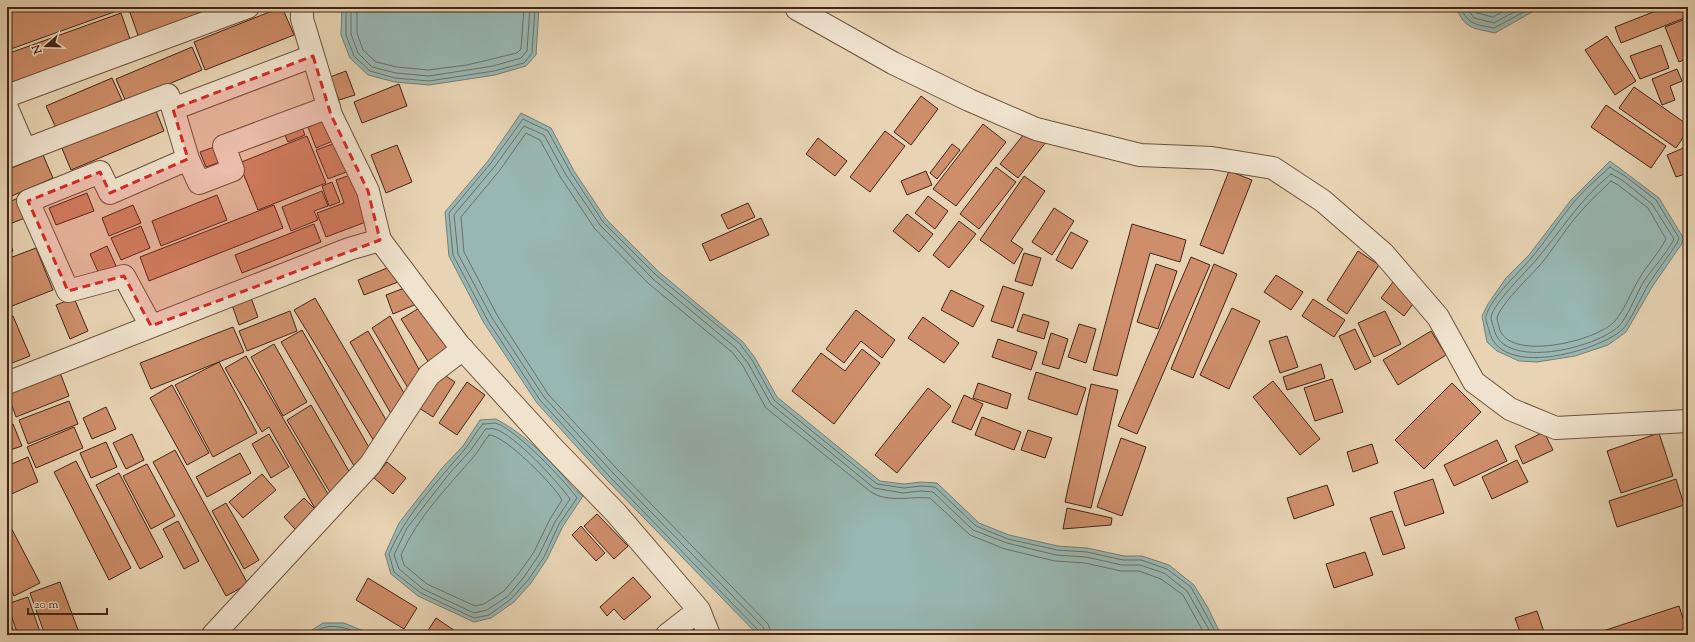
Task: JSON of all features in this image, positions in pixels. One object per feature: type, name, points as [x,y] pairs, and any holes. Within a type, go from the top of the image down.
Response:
[{"type":"street","points":[[7,96],[248,7]]},
{"type":"street","points":[[302,7],[302,19],[329,107],[368,191],[380,240],[463,349],[552,447],[616,513],[698,610],[709,635]]},
{"type":"street","points":[[797,9],[893,63],[969,100],[1036,129],[1140,155],[1212,158],[1274,168],[1323,201],[1383,253],[1438,317],[1474,382],[1510,409],[1556,428],[1688,421]]},
{"type":"street","points":[[173,109],[314,56]]},
{"type":"street","points":[[7,108],[16,153],[168,95],[188,159],[199,182],[233,170],[224,146],[329,107]]},
{"type":"street","points":[[151,326],[124,276],[68,291],[28,201],[100,172],[110,193],[188,159]]},
{"type":"street","points":[[7,383],[350,249],[380,240]]},
{"type":"street","points":[[213,635],[370,465],[429,375],[463,349]]},
{"type":"street","points":[[667,635],[698,610]]},
{"type":"highlighted area","points":[[313,56],[331,115],[368,191],[380,240],[151,326],[124,276],[68,291],[28,201],[100,172],[110,193],[188,159],[173,109]]},
{"type":"water","points":[[342,7],[539,7],[536,55],[526,66],[495,75],[429,85],[395,82],[368,75],[350,58],[341,35]]},
{"type":"water","points":[[1456,7],[1541,7],[1495,33],[1471,27],[1459,15]]},
{"type":"water","points":[[521,113],[551,128],[574,171],[606,219],[659,272],[743,342],[755,358],[777,397],[880,481],[904,484],[921,482],[937,483],[979,523],[1009,535],[1058,546],[1087,548],[1124,556],[1142,556],[1169,565],[1194,585],[1208,608],[1221,635],[758,635],[606,479],[537,403],[484,323],[449,256],[445,212],[488,161]]},
{"type":"water","points":[[1610,161],[1659,198],[1684,239],[1681,245],[1652,287],[1626,332],[1608,345],[1575,356],[1537,362],[1519,361],[1497,351],[1487,342],[1482,316],[1488,304],[1506,278],[1529,255],[1571,200]]},
{"type":"water","points":[[496,419],[513,429],[536,448],[560,472],[572,487],[583,496],[563,526],[547,559],[531,583],[514,602],[491,618],[474,622],[418,596],[391,574],[385,554],[399,523],[442,468],[463,446],[480,420]]},
{"type":"water","points":[[323,623],[344,623],[373,635],[309,635],[312,630]]},
{"type":"building","points":[[7,7],[128,7],[8,50]]},
{"type":"building","points":[[128,7],[225,7],[139,38]]},
{"type":"building","points":[[282,7],[294,35],[205,70],[194,42]]},
{"type":"building","points":[[1666,7],[1683,7],[1687,17],[1621,43],[1615,27]]},
{"type":"building","points":[[121,13],[131,42],[7,86],[7,54]]},
{"type":"building","points":[[1688,18],[1688,58],[1679,62],[1665,27]]},
{"type":"building","points":[[1607,36],[1636,81],[1615,95],[1585,50]]},
{"type":"building","points":[[1661,45],[1669,68],[1640,79],[1630,56]]},
{"type":"building","points":[[192,47],[202,70],[126,102],[116,79]]},
{"type":"building","points":[[1677,69],[1682,81],[1670,86],[1675,100],[1662,105],[1652,79]]},
{"type":"building","points":[[346,71],[355,95],[339,100],[330,77]]},
{"type":"building","points":[[112,78],[122,100],[56,128],[46,106]]},
{"type":"building","points":[[399,84],[407,106],[362,123],[354,102]]},
{"type":"building","points":[[1634,87],[1688,125],[1688,130],[1676,148],[1619,108]]},
{"type":"building","points":[[921,96],[938,109],[911,145],[894,132]]},
{"type":"building","points":[[1606,105],[1666,146],[1651,168],[1591,127]]},
{"type":"building","points":[[154,106],[164,131],[71,170],[61,146]]},
{"type":"building","points":[[325,120],[333,141],[316,148],[308,127]]},
{"type":"building","points":[[983,124],[1006,142],[956,206],[933,189]]},
{"type":"building","points":[[301,125],[305,135],[288,142],[284,133]]},
{"type":"building","points":[[1028,129],[1046,142],[1018,178],[1000,164]]},
{"type":"building","points":[[885,131],[905,146],[870,192],[850,177]]},
{"type":"building","points":[[307,136],[326,183],[258,210],[239,163]]},
{"type":"building","points":[[818,138],[847,161],[835,176],[806,154]]},
{"type":"building","points":[[338,142],[349,171],[328,179],[316,150]]},
{"type":"building","points":[[952,144],[960,150],[937,179],[930,173]]},
{"type":"building","points":[[397,145],[412,182],[386,193],[371,155]]},
{"type":"building","points":[[217,146],[223,161],[206,167],[200,152]]},
{"type":"building","points":[[1688,146],[1688,173],[1676,177],[1667,155]]},
{"type":"building","points":[[43,155],[53,178],[7,198],[7,170]]},
{"type":"building","points":[[996,167],[1016,182],[979,229],[960,214]]},
{"type":"building","points":[[926,171],[932,185],[907,195],[901,181]]},
{"type":"building","points":[[1229,171],[1252,180],[1223,254],[1200,245]]},
{"type":"building","points":[[353,174],[371,220],[326,237],[317,213],[344,203],[336,180]]},
{"type":"building","points":[[1024,176],[1045,191],[1011,241],[1023,249],[1014,264],[980,240]]},
{"type":"building","points":[[332,182],[340,202],[329,206],[322,186]]},
{"type":"building","points":[[322,191],[328,206],[314,211],[318,220],[291,231],[282,207]]},
{"type":"building","points":[[87,193],[94,211],[56,225],[49,208]]},
{"type":"building","points":[[217,195],[227,220],[161,246],[152,221]]},
{"type":"building","points":[[928,196],[948,211],[935,229],[915,213]]},
{"type":"building","points":[[18,198],[25,218],[7,225],[7,203]]},
{"type":"building","points":[[748,203],[755,217],[728,229],[721,215]]},
{"type":"building","points":[[133,205],[141,223],[109,236],[102,218]]},
{"type":"building","points":[[274,205],[283,228],[149,281],[140,257]]},
{"type":"building","points":[[1054,208],[1074,221],[1052,255],[1032,242]]},
{"type":"building","points":[[907,214],[933,234],[919,252],[893,231]]},
{"type":"building","points":[[761,218],[769,235],[710,261],[702,244]]},
{"type":"building","points":[[959,221],[976,234],[949,268],[933,255]]},
{"type":"building","points":[[314,224],[321,242],[242,273],[235,255]]},
{"type":"building","points":[[1132,224],[1186,240],[1180,262],[1150,253],[1117,376],[1093,370]]},
{"type":"building","points":[[141,226],[150,248],[121,260],[111,238]]},
{"type":"building","points":[[1071,232],[1088,241],[1072,269],[1056,260]]},
{"type":"building","points":[[7,237],[13,251],[7,253]]},
{"type":"building","points":[[107,246],[116,266],[99,274],[90,254]]},
{"type":"building","points":[[36,248],[53,290],[7,308],[7,259]]},
{"type":"building","points":[[1358,251],[1379,265],[1347,314],[1327,300]]},
{"type":"building","points":[[1024,253],[1041,258],[1032,286],[1015,281]]},
{"type":"building","points":[[1191,257],[1210,265],[1137,434],[1118,426]]},
{"type":"building","points":[[1156,264],[1177,271],[1158,329],[1137,322]]},
{"type":"building","points":[[1214,264],[1237,274],[1193,378],[1171,369]]},
{"type":"building","points":[[392,266],[398,282],[364,295],[358,280]]},
{"type":"building","points":[[1276,275],[1303,292],[1291,310],[1264,292]]},
{"type":"building","points":[[1393,282],[1416,300],[1404,316],[1381,298]]},
{"type":"building","points":[[412,285],[419,303],[393,314],[386,295]]},
{"type":"building","points":[[1003,286],[1024,293],[1013,328],[991,321]]},
{"type":"building","points":[[951,290],[984,306],[973,327],[941,310]]},
{"type":"building","points":[[250,295],[258,317],[239,325],[231,302]]},
{"type":"building","points":[[74,298],[88,331],[70,339],[56,305]]},
{"type":"building","points":[[315,298],[389,425],[377,446],[294,310]]},
{"type":"building","points":[[1313,299],[1345,320],[1334,337],[1302,316]]},
{"type":"building","points":[[421,307],[449,350],[429,363],[401,319]]},
{"type":"building","points":[[1232,308],[1260,321],[1229,389],[1200,375]]},
{"type":"building","points":[[856,310],[895,340],[882,358],[861,341],[844,363],[826,349]]},
{"type":"building","points":[[290,311],[297,331],[247,351],[239,331]]},
{"type":"building","points":[[1385,311],[1401,344],[1374,357],[1358,323]]},
{"type":"building","points":[[1023,314],[1049,322],[1044,339],[1017,331]]},
{"type":"building","points":[[13,316],[30,356],[12,363],[7,351],[7,318]]},
{"type":"building","points":[[390,316],[422,375],[411,393],[372,328]]},
{"type":"building","points":[[923,317],[959,343],[944,363],[908,338]]},
{"type":"building","points":[[1079,324],[1096,329],[1086,363],[1068,357]]},
{"type":"building","points":[[233,327],[244,352],[151,389],[140,363]]},
{"type":"building","points":[[1355,329],[1371,362],[1355,370],[1339,336]]},
{"type":"building","points":[[302,330],[371,451],[357,471],[281,342]]},
{"type":"building","points":[[368,331],[408,400],[394,419],[350,342]]},
{"type":"building","points":[[1431,331],[1446,355],[1398,385],[1383,360]]},
{"type":"building","points":[[1051,333],[1068,339],[1059,369],[1042,364]]},
{"type":"building","points":[[1287,336],[1298,367],[1280,373],[1269,341]]},
{"type":"building","points":[[998,339],[1037,352],[1031,370],[992,357]]},
{"type":"building","points":[[274,344],[307,402],[283,416],[251,357]]},
{"type":"building","points":[[862,349],[880,363],[834,424],[792,391],[821,353],[845,371]]},
{"type":"building","points":[[246,356],[331,499],[317,512],[269,427],[262,432],[225,368]]},
{"type":"building","points":[[219,362],[257,433],[213,457],[175,385]]},
{"type":"building","points":[[1321,364],[1325,378],[1287,390],[1283,377]]},
{"type":"building","points":[[59,370],[69,396],[16,417],[7,392]]},
{"type":"building","points":[[438,371],[455,382],[433,417],[416,406]]},
{"type":"building","points":[[1036,372],[1086,388],[1077,415],[1028,399]]},
{"type":"building","points":[[1332,379],[1343,412],[1315,421],[1304,388]]},
{"type":"building","points":[[1273,381],[1320,439],[1300,455],[1253,397]]},
{"type":"building","points":[[467,382],[485,395],[457,435],[439,423]]},
{"type":"building","points":[[978,383],[1011,394],[1007,409],[973,398]]},
{"type":"building","points":[[1452,383],[1481,412],[1424,469],[1395,440]]},
{"type":"building","points":[[1091,384],[1118,390],[1091,508],[1065,502]]},
{"type":"building","points":[[172,385],[209,453],[187,465],[150,398]]},
{"type":"building","points":[[928,388],[951,406],[897,473],[875,455]]},
{"type":"building","points":[[964,395],[983,404],[971,430],[952,422]]},
{"type":"building","points":[[69,401],[78,424],[28,444],[19,420]]},
{"type":"building","points":[[311,405],[350,473],[331,494],[287,420]]},
{"type":"building","points":[[106,407],[116,429],[92,439],[83,418]]},
{"type":"building","points":[[982,417],[1021,432],[1014,450],[975,435]]},
{"type":"building","points":[[13,424],[22,446],[7,451],[7,426]]},
{"type":"building","points":[[74,427],[83,448],[36,468],[27,447]]},
{"type":"building","points":[[1028,430],[1052,438],[1045,458],[1021,450]]},
{"type":"building","points":[[1544,432],[1553,450],[1523,464],[1515,446]]},
{"type":"building","points":[[1659,433],[1673,476],[1621,493],[1607,451]]},
{"type":"building","points":[[132,434],[144,460],[126,469],[113,443]]},
{"type":"building","points":[[269,434],[289,467],[271,478],[252,444]]},
{"type":"building","points":[[1121,438],[1146,447],[1122,516],[1097,507]]},
{"type":"building","points":[[1497,440],[1507,461],[1454,486],[1444,465]]},
{"type":"building","points":[[106,442],[117,467],[91,478],[80,453]]},
{"type":"building","points":[[1372,444],[1378,463],[1353,472],[1347,452]]},
{"type":"building","points":[[175,450],[248,584],[226,596],[153,462]]},
{"type":"building","points":[[240,453],[251,473],[207,497],[196,477]]},
{"type":"building","points":[[28,457],[38,482],[7,496],[7,466]]},
{"type":"building","points":[[1517,460],[1528,482],[1492,499],[1482,477]]},
{"type":"building","points":[[76,461],[131,568],[109,580],[54,472]]},
{"type":"building","points":[[387,462],[406,478],[393,494],[374,478]]},
{"type":"building","points":[[147,464],[175,516],[151,529],[123,476]]},
{"type":"building","points":[[119,473],[163,557],[140,569],[96,485]]},
{"type":"building","points":[[262,474],[276,490],[243,518],[229,502]]},
{"type":"building","points":[[1433,479],[1444,513],[1405,526],[1394,492]]},
{"type":"building","points":[[1676,479],[1684,505],[1617,527],[1609,501]]},
{"type":"building","points":[[1327,485],[1334,505],[1294,519],[1287,498]]},
{"type":"building","points":[[304,498],[316,510],[295,529],[284,517]]},
{"type":"building","points":[[226,503],[259,560],[244,569],[212,511]]},
{"type":"building","points":[[1067,508],[1112,518],[1111,525],[1063,529]]},
{"type":"building","points":[[1392,511],[1405,548],[1383,555],[1370,518]]},
{"type":"building","points":[[597,514],[628,546],[614,559],[584,526]]},
{"type":"building","points":[[7,520],[40,583],[14,596],[7,582]]},
{"type":"building","points":[[178,521],[199,561],[184,569],[163,529]]},
{"type":"building","points":[[581,526],[605,553],[596,561],[572,535]]},
{"type":"building","points":[[1365,552],[1373,575],[1334,588],[1326,564]]},
{"type":"building","points":[[633,577],[651,597],[624,620],[614,609],[607,616],[600,607]]},
{"type":"building","points":[[368,578],[417,608],[404,629],[356,600]]},
{"type":"building","points":[[60,582],[80,635],[45,635],[30,593]]},
{"type":"building","points":[[28,597],[41,635],[18,635],[7,604]]},
{"type":"building","points":[[1679,606],[1688,633],[1682,635],[1597,635],[1597,633]]},
{"type":"building","points":[[1537,611],[1545,635],[1521,635],[1515,618]]},
{"type":"building","points":[[7,613],[15,635],[7,635]]},
{"type":"building","points":[[436,618],[461,635],[425,635]]}]
